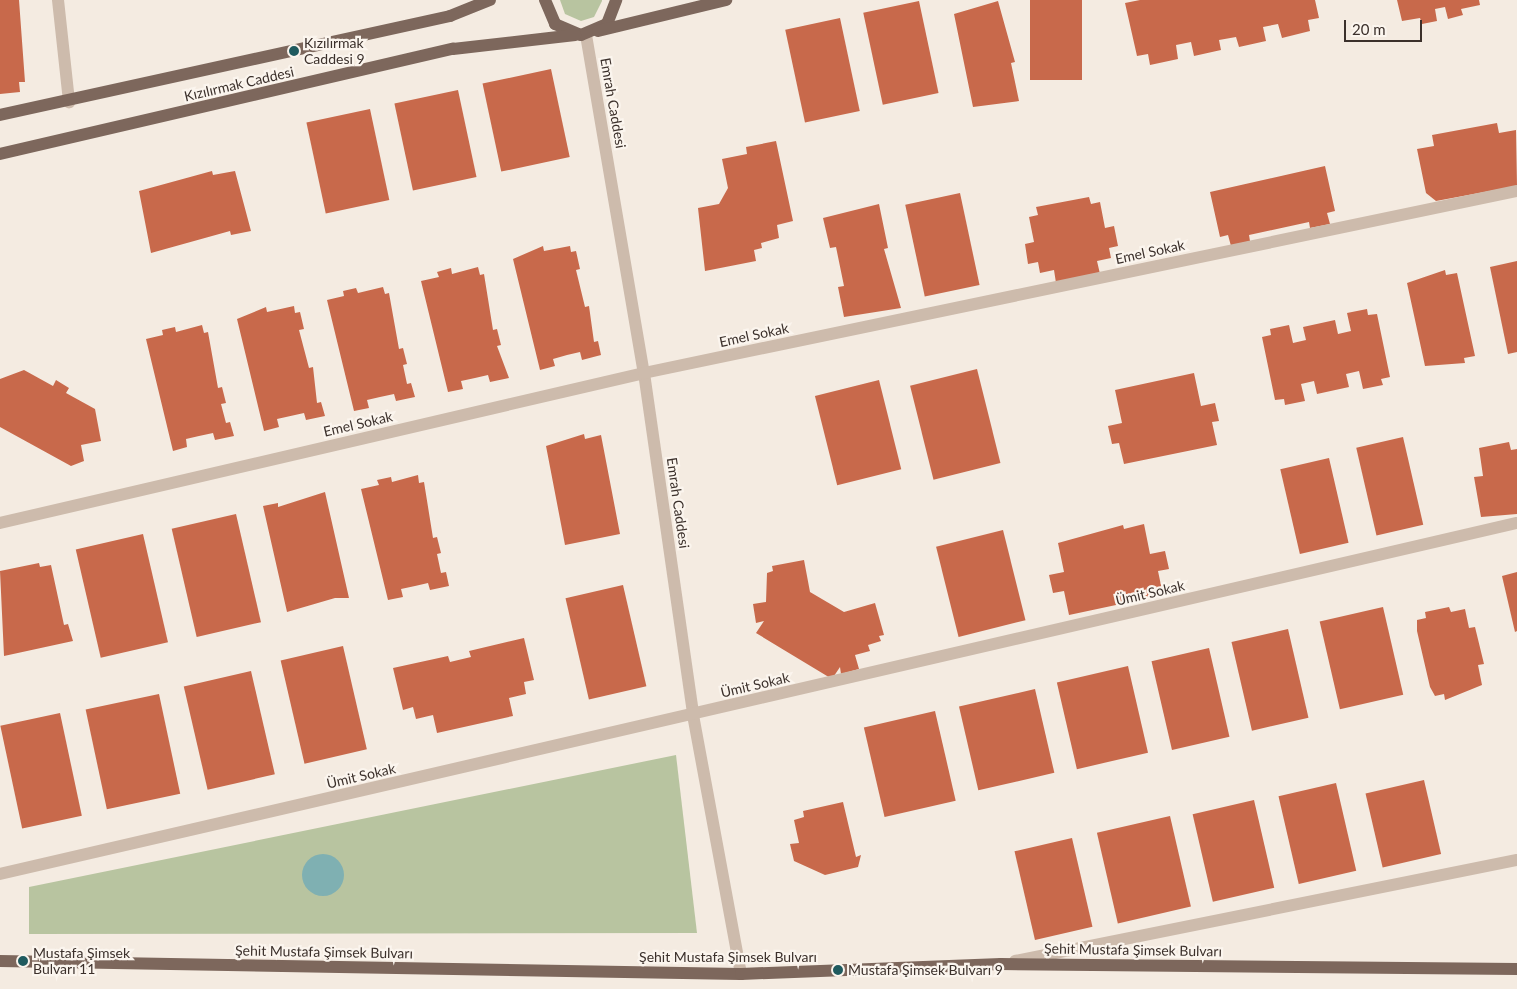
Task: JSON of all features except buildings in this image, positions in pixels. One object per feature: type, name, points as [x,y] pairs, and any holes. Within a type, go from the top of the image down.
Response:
[{"type":"main road","name":"Kızılırmak Caddesi","points":[[0,115],[68,102],[450,16],[490,0]]},
{"type":"main road","points":[[545,0],[555,24],[586,34],[611,19],[616,0]]},
{"type":"main road","name":"Kızılırmak Caddesi","points":[[0,154],[453,50],[586,34],[726,0]]},
{"type":"main road","name":"Şehit Mustafa Şimsek Bulvarı","points":[[0,961],[741,974],[1001,964],[1517,969]]},
{"type":"street","points":[[58,0],[68,102]]},
{"type":"street","name":"Emrah Caddesi","points":[[586,34],[644,373],[693,715],[741,974]]},
{"type":"street","name":"Emel Sokak","points":[[0,523],[644,373],[1517,191]]},
{"type":"street","name":"Ümit Sokak","points":[[0,874],[1517,523]]},
{"type":"street","points":[[1001,964],[1517,860]]},
{"type":"green space","points":[[560,0],[602,1],[594,17],[581,21],[565,14]]},
{"type":"green space","points":[[676,755],[697,933],[29,934],[29,887]]},
{"type":"water","points":[[327,854],[335,857],[341,863],[344,875],[341,887],[335,893],[319,896],[311,893],[305,887],[302,871],[305,863],[311,857]]},
{"type":"place","name":"Kızılırmak Caddesi 9","points":[[294,51]]},
{"type":"place","name":"Mustafa Şimsek Bulvarı 11","points":[[23,961]]},
{"type":"place","name":"Mustafa Şimsek Bulvarı 9","points":[[838,970]]}]
